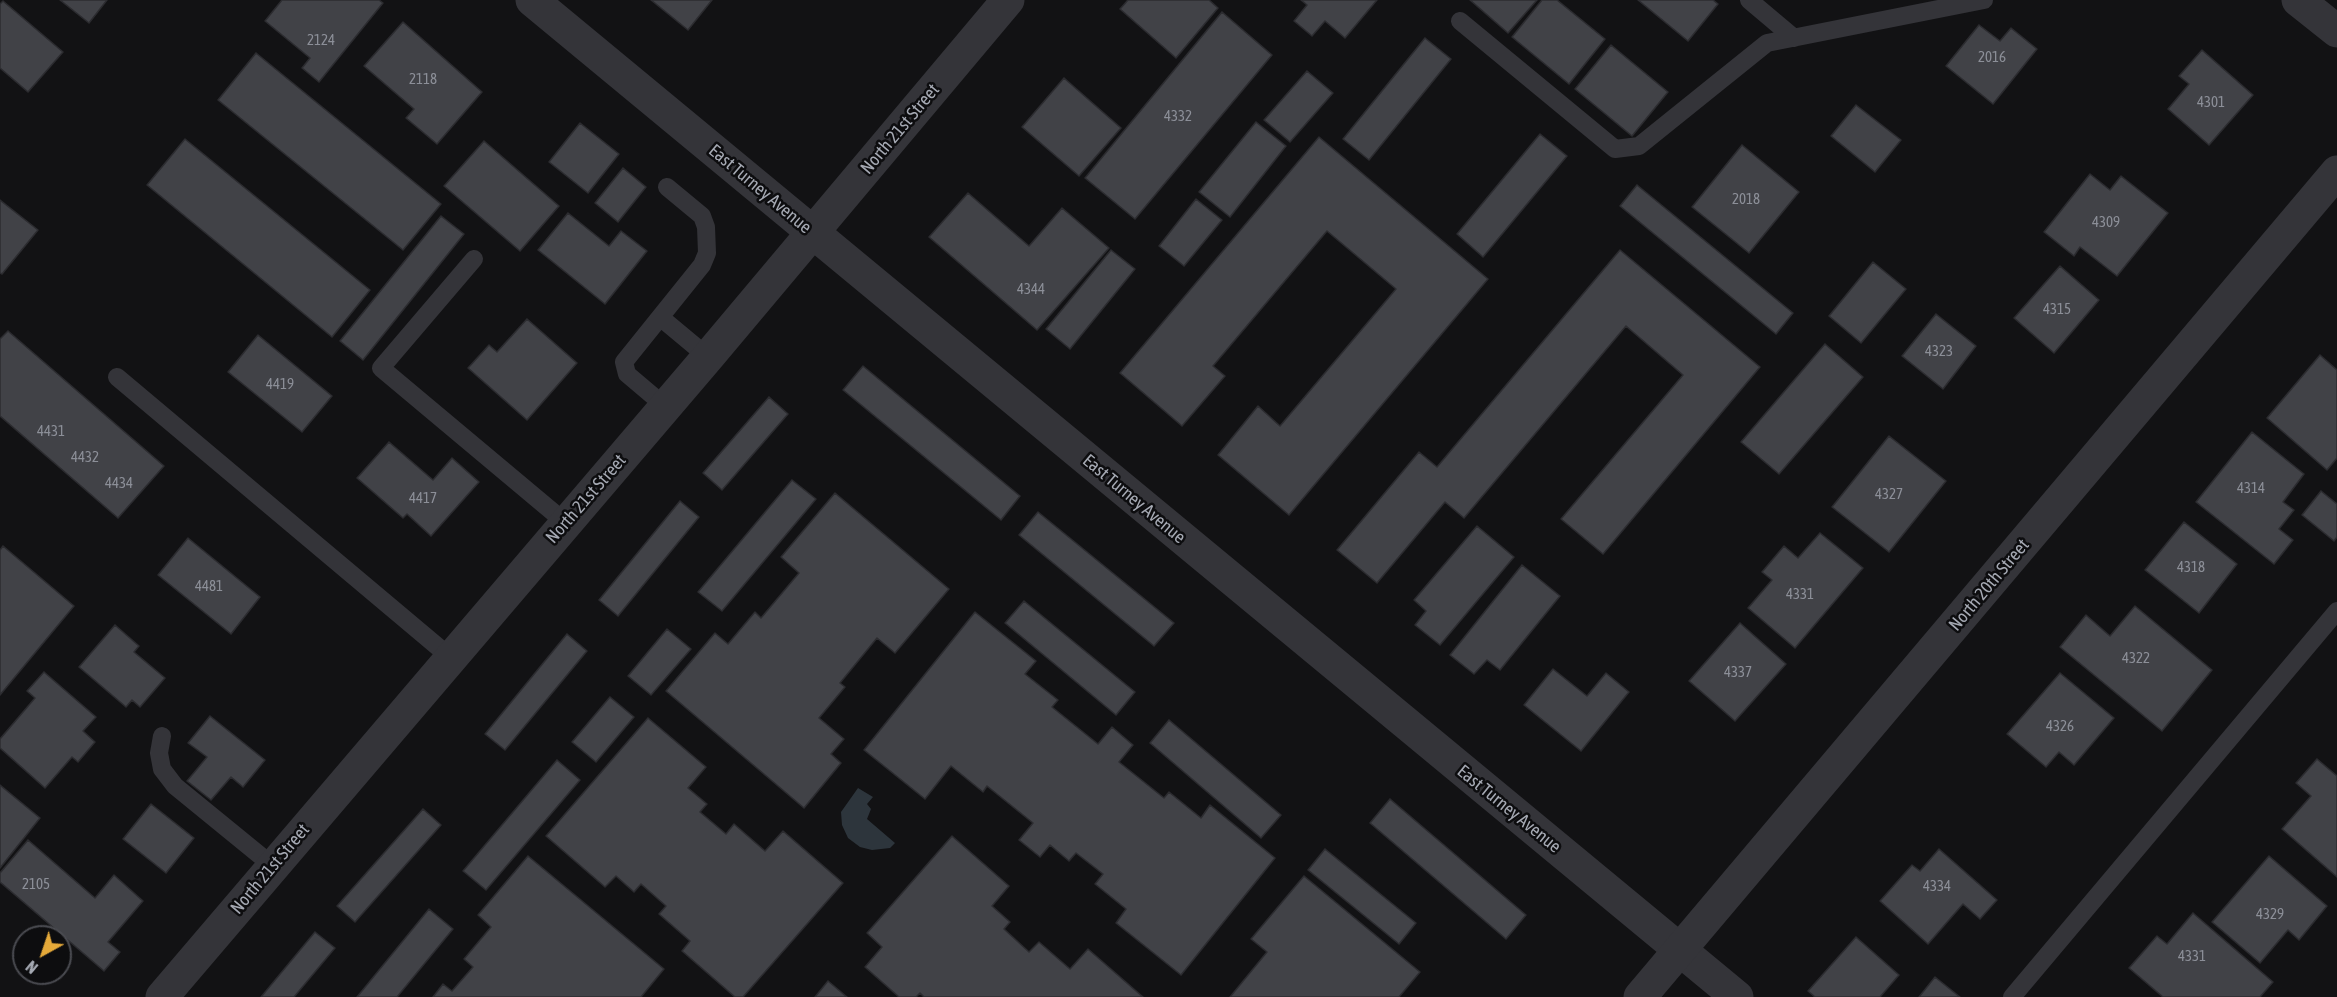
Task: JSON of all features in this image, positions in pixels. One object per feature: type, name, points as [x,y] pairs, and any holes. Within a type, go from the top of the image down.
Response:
[{"type":"street","name":"East Turney Avenue","points":[[532,0],[1737,997]]},
{"type":"street","name":"North 21st Street","points":[[162,997],[450,657],[666,407],[1008,0]]},
{"type":"street","points":[[2298,0],[2337,31]]},
{"type":"street","name":"North 20th Street","points":[[1641,997],[2337,172]]},
{"type":"lane","points":[[1749,0],[1794,38]]},
{"type":"lane","points":[[1460,21],[1615,149],[1639,146],[1767,43],[1984,0]]},
{"type":"lane","points":[[666,407],[627,374],[624,362],[702,265],[707,253],[706,227],[702,216],[667,187]]},
{"type":"lane","points":[[474,259],[381,368],[566,524]]},
{"type":"lane","points":[[660,317],[708,357]]},
{"type":"lane","points":[[117,377],[450,657]]},
{"type":"lane","points":[[2012,997],[2337,611]]},
{"type":"lane","points":[[162,736],[159,753],[162,769],[175,786],[273,866]]},
{"type":"shaded area","points":[[858,788],[873,797],[867,804],[871,809],[867,819],[895,843],[890,848],[872,850],[860,847],[848,838],[842,825],[841,812]]},
{"type":"building","points":[[60,0],[107,0],[89,23]]},
{"type":"building","points":[[282,0],[379,0],[383,3],[319,82],[302,68],[310,58],[265,21]]},
{"type":"building","points":[[651,0],[712,0],[688,30]]},
{"type":"building","points":[[1128,0],[1209,0],[1218,8],[1176,58],[1120,9]]},
{"type":"building","points":[[1301,0],[1377,0],[1345,38],[1325,21],[1312,36],[1294,21],[1307,5]]},
{"type":"building","points":[[1470,0],[1537,0],[1508,33]]},
{"type":"building","points":[[1542,0],[1557,0],[1605,39],[1569,84],[1512,37]]},
{"type":"building","points":[[1638,0],[1713,0],[1718,4],[1688,41]]},
{"type":"building","points":[[3,1],[63,52],[28,92],[0,68],[0,4]]},
{"type":"building","points":[[1222,12],[1272,55],[1135,219],[1085,178]]},
{"type":"building","points":[[403,22],[482,92],[437,144],[406,118],[414,109],[364,66]]},
{"type":"building","points":[[1979,25],[2000,41],[2011,28],[2037,49],[1993,104],[1946,66]]},
{"type":"building","points":[[1425,38],[1451,59],[1369,160],[1343,139]]},
{"type":"building","points":[[1611,45],[1668,92],[1632,136],[1575,89]]},
{"type":"building","points":[[2202,50],[2253,95],[2209,145],[2168,109],[2189,84],[2179,76]]},
{"type":"building","points":[[256,53],[441,204],[403,250],[218,100]]},
{"type":"building","points":[[1307,71],[1333,93],[1290,142],[1264,120]]},
{"type":"building","points":[[1064,78],[1121,128],[1079,176],[1022,127]]},
{"type":"building","points":[[1856,105],[1901,140],[1875,172],[1831,136]]},
{"type":"building","points":[[1256,122],[1286,146],[1230,217],[1199,192]]},
{"type":"building","points":[[580,123],[619,154],[588,193],[549,162]]},
{"type":"building","points":[[1540,134],[1567,156],[1483,257],[1457,234]]},
{"type":"building","points":[[1319,137],[1488,279],[1289,515],[1218,455],[1258,406],[1280,426],[1396,289],[1327,231],[1213,366],[1225,376],[1182,426],[1120,373]]},
{"type":"building","points":[[185,139],[370,290],[332,337],[147,185]]},
{"type":"building","points":[[484,141],[559,206],[520,251],[444,186]]},
{"type":"building","points":[[1742,145],[1799,192],[1749,253],[1692,207]]},
{"type":"building","points":[[623,168],[646,187],[618,222],[595,203]]},
{"type":"building","points":[[2090,174],[2110,190],[2121,176],[2168,213],[2117,276],[2080,247],[2074,256],[2044,232]]},
{"type":"building","points":[[1637,185],[1793,313],[1776,334],[1620,206]]},
{"type":"building","points":[[968,193],[1029,246],[1062,208],[1109,248],[1037,330],[929,237]]},
{"type":"building","points":[[1196,199],[1222,220],[1184,266],[1159,246]]},
{"type":"building","points":[[0,200],[38,230],[2,274],[0,273]]},
{"type":"building","points":[[568,213],[609,246],[621,231],[647,251],[605,304],[538,250]]},
{"type":"building","points":[[441,216],[464,234],[363,360],[340,341]]},
{"type":"building","points":[[1111,250],[1135,269],[1070,349],[1046,329]]},
{"type":"building","points":[[1620,250],[1760,367],[1603,554],[1561,519],[1683,375],[1626,326],[1464,518],[1445,502],[1377,583],[1337,550],[1419,452],[1437,467]]},
{"type":"building","points":[[1873,262],[1906,289],[1861,343],[1829,316]]},
{"type":"building","points":[[2060,266],[2099,300],[2054,353],[2014,318]]},
{"type":"building","points":[[1936,314],[1976,346],[1943,389],[1902,356]]},
{"type":"building","points":[[527,319],[577,363],[527,420],[468,368],[489,345],[497,352]]},
{"type":"building","points":[[8,331],[164,466],[118,518],[0,416],[0,339]]},
{"type":"building","points":[[258,335],[332,396],[302,432],[228,372]]},
{"type":"building","points":[[1825,344],[1863,377],[1779,474],[1741,442]]},
{"type":"building","points":[[2320,355],[2337,370],[2337,458],[2327,470],[2267,418]]},
{"type":"building","points":[[863,366],[1020,496],[1001,520],[843,390]]},
{"type":"building","points":[[769,397],[788,414],[722,490],[703,473]]},
{"type":"building","points":[[2252,432],[2304,474],[2283,502],[2294,510],[2279,529],[2293,540],[2274,564],[2196,502]]},
{"type":"building","points":[[1889,436],[1946,481],[1889,552],[1832,507]]},
{"type":"building","points":[[389,442],[433,480],[452,458],[479,482],[431,536],[407,514],[403,518],[357,478]]},
{"type":"building","points":[[792,480],[816,499],[722,611],[698,592]]},
{"type":"building","points":[[2321,491],[2337,504],[2337,537],[2334,541],[2302,515]]},
{"type":"building","points":[[835,493],[949,589],[895,653],[877,638],[840,683],[845,687],[819,718],[844,739],[831,754],[841,763],[804,808],[666,691],[715,633],[728,644],[755,612],[761,618],[799,573],[781,557]]},
{"type":"building","points":[[680,501],[699,517],[618,616],[599,600]]},
{"type":"building","points":[[1038,512],[1174,623],[1154,646],[1019,535]]},
{"type":"building","points":[[2184,522],[2237,564],[2199,613],[2145,570]]},
{"type":"building","points":[[1477,526],[1514,557],[1440,645],[1415,625],[1426,611],[1414,600]]},
{"type":"building","points":[[1820,533],[1863,568],[1795,648],[1748,608],[1772,580],[1762,572],[1784,546],[1798,558]]},
{"type":"building","points":[[188,538],[260,597],[231,634],[158,575]]},
{"type":"building","points":[[3,546],[74,606],[0,695],[0,550]]},
{"type":"building","points":[[1522,565],[1560,596],[1500,670],[1487,660],[1474,674],[1450,655]]},
{"type":"building","points":[[1024,601],[1135,692],[1116,715],[1005,623]]},
{"type":"building","points":[[2135,606],[2212,670],[2162,731],[2060,647],[2086,615],[2110,636]]},
{"type":"building","points":[[975,612],[1036,661],[1025,674],[1058,700],[1052,707],[1098,744],[1112,727],[1133,745],[1119,762],[1164,798],[1169,792],[1201,818],[1210,805],[1275,858],[1181,975],[1116,923],[1126,909],[1095,884],[1103,874],[1076,853],[1069,861],[1050,845],[1040,857],[1019,840],[1033,823],[987,786],[983,792],[951,766],[925,799],[864,750]]},
{"type":"building","points":[[1740,623],[1786,664],[1735,721],[1689,681]]},
{"type":"building","points":[[115,625],[139,646],[134,652],[165,678],[140,707],[132,700],[126,707],[79,667]]},
{"type":"building","points":[[667,629],[691,649],[651,695],[628,676]]},
{"type":"building","points":[[567,634],[587,651],[505,750],[485,734]]},
{"type":"building","points":[[1553,669],[1587,696],[1606,673],[1629,692],[1581,751],[1524,705]]},
{"type":"building","points":[[44,672],[96,717],[83,731],[95,742],[78,762],[72,757],[45,788],[0,748],[0,739],[35,698],[27,691]]},
{"type":"building","points":[[2060,673],[2114,718],[2074,765],[2059,752],[2046,767],[2007,734]]},
{"type":"building","points":[[610,697],[634,717],[596,762],[572,742]]},
{"type":"building","points":[[210,716],[265,760],[243,787],[231,777],[211,800],[187,781],[207,757],[188,743]]},
{"type":"building","points":[[648,718],[706,767],[688,788],[707,804],[700,812],[726,834],[734,824],[765,851],[783,831],[843,883],[743,997],[735,997],[682,951],[690,941],[659,914],[666,906],[641,884],[634,892],[616,876],[605,887],[546,836]]},
{"type":"building","points":[[1169,720],[1281,815],[1261,838],[1150,743]]},
{"type":"building","points":[[2317,759],[2337,776],[2337,877],[2282,829],[2311,796],[2296,783]]},
{"type":"building","points":[[557,760],[580,780],[486,890],[463,871]]},
{"type":"building","points":[[0,785],[40,818],[0,868]]},
{"type":"building","points":[[1390,799],[1526,915],[1506,939],[1370,823]]},
{"type":"building","points":[[151,804],[194,838],[166,873],[123,839]]},
{"type":"building","points":[[423,809],[441,825],[355,922],[337,906]]},
{"type":"building","points":[[952,836],[1009,886],[992,906],[1010,922],[1004,929],[1029,952],[1039,942],[1070,969],[1088,949],[1143,997],[924,997],[920,993],[916,997],[899,997],[865,967],[882,947],[867,933]]},
{"type":"building","points":[[28,840],[95,898],[114,875],[143,901],[108,942],[120,952],[104,971],[72,944],[72,925],[50,925],[0,882],[0,873]]},
{"type":"building","points":[[1325,849],[1416,923],[1399,944],[1308,870]]},
{"type":"building","points":[[1939,849],[1997,900],[1980,919],[1963,904],[1928,944],[1880,901],[1912,865],[1920,871]]},
{"type":"building","points":[[528,856],[664,969],[641,997],[433,997],[443,984],[452,991],[473,967],[464,959],[491,927],[478,915]]},
{"type":"building","points":[[2269,856],[2327,906],[2299,940],[2288,930],[2260,963],[2212,922]]},
{"type":"building","points":[[1304,876],[1420,972],[1399,997],[1230,997],[1267,952],[1251,939]]},
{"type":"building","points":[[429,909],[453,929],[397,997],[357,997]]},
{"type":"building","points":[[2193,913],[2273,982],[2260,997],[2163,997],[2129,968],[2157,936],[2167,944]]},
{"type":"building","points":[[315,932],[335,948],[294,997],[261,997]]},
{"type":"building","points":[[1856,937],[1899,975],[1880,997],[1815,997],[1808,991]]},
{"type":"building","points":[[1935,977],[1960,997],[1919,997]]},
{"type":"building","points":[[828,981],[847,997],[815,997]]}]
